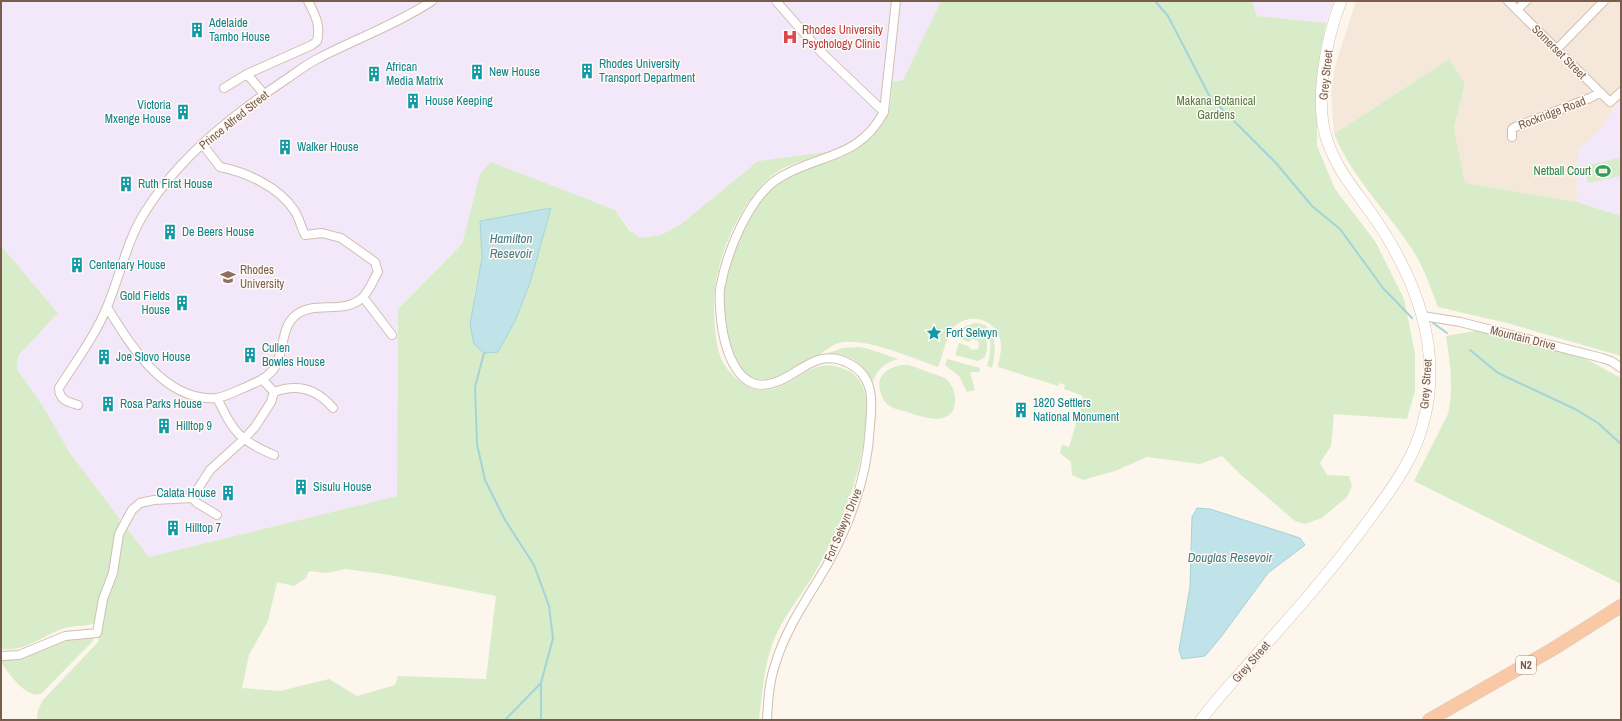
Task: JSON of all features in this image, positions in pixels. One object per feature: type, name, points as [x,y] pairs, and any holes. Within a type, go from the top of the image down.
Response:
[{"type":"highway","name":"N2","points":[[1429,720],[1553,649],[1621,606]]},
{"type":"main road","name":"Grey Street","points":[[1201,720],[1356,538],[1396,482],[1415,446],[1424,418],[1429,389],[1429,345],[1423,316],[1411,280],[1399,257],[1339,166],[1328,144],[1323,128],[1324,75],[1333,20],[1341,1]]},
{"type":"street","points":[[224,88],[247,74],[312,45],[317,41],[319,28],[318,21],[308,1]]},
{"type":"street","name":"Prince Alfred Street","points":[[78,405],[65,401],[61,397],[60,388],[80,357],[107,307],[126,255],[144,213],[155,197],[185,161],[202,144],[264,94],[319,57],[388,25],[432,1]]},
{"type":"street","points":[[776,1],[820,51],[884,112]]},
{"type":"street","points":[[884,112],[896,1]]},
{"type":"street","name":"Somerset Street","points":[[1508,1],[1599,93],[1610,102],[1621,92]]},
{"type":"street","points":[[1517,10],[1526,1]]},
{"type":"street","points":[[1556,49],[1604,1]]},
{"type":"street","points":[[247,74],[264,94]]},
{"type":"street","name":"Rockridge Road","points":[[1512,137],[1512,129],[1515,126],[1590,98],[1599,93]]},
{"type":"street","name":"Fort Selwyn Drive","points":[[767,720],[774,668],[783,642],[827,564],[849,518],[861,484],[868,456],[870,388],[866,379],[853,365],[837,359],[817,360],[775,382],[756,383],[746,379],[736,370],[722,336],[719,302],[720,290],[724,270],[735,241],[750,211],[764,190],[778,179],[796,170],[836,155],[868,136],[876,128],[884,112]]},
{"type":"street","points":[[107,307],[157,376],[170,386],[186,393],[206,398],[217,398],[262,379],[272,371],[278,362],[286,330],[296,315],[312,309],[343,308],[353,304],[363,297],[378,272],[375,262],[368,255],[333,235],[322,233],[305,235],[294,211],[282,196],[251,178],[231,169],[220,167],[202,144]]},
{"type":"street","points":[[363,297],[392,335]]},
{"type":"street","name":"Mountain Drive","points":[[1423,316],[1460,322],[1612,361],[1621,368]]},
{"type":"street","points":[[1612,361],[1621,363]]},
{"type":"street","points":[[262,379],[274,392]]},
{"type":"street","points":[[274,392],[293,387],[309,389],[322,396],[333,408]]},
{"type":"street","points":[[192,498],[210,470],[244,440],[264,415],[274,392]]},
{"type":"street","points":[[217,398],[230,426],[251,445],[274,455]]},
{"type":"street","points":[[1,656],[19,655],[65,636],[97,633],[103,599],[113,573],[119,534],[132,510],[140,503],[154,500],[192,498],[197,503],[217,515]]},
{"type":"shaded area","name":"Rhodes University","points":[[1,1],[941,1],[903,80],[884,83],[882,106],[878,115],[864,132],[834,151],[758,161],[681,224],[661,235],[640,238],[634,235],[615,210],[480,175],[462,244],[398,309],[397,496],[149,557],[70,453],[44,408],[17,369],[18,356],[58,313],[1,246]]},
{"type":"shaded area","points":[[1252,1],[1334,1],[1326,23],[1257,16]]},
{"type":"shaded area","points":[[1356,1],[1621,1],[1621,101],[1614,107],[1602,128],[1578,151],[1577,202],[1465,183],[1454,128],[1465,84],[1449,59],[1334,134],[1331,93],[1335,66]]},
{"type":"shaded area","points":[[1621,101],[1621,216],[1577,202],[1578,151],[1602,128],[1614,107]]},
{"type":"green space","name":"Makana Botanical Gardens","points":[[941,1],[1252,1],[1257,16],[1326,23],[1320,54],[1317,146],[1335,189],[1375,241],[1404,299],[1415,353],[1415,391],[1407,419],[1334,414],[1331,446],[1320,463],[1327,475],[1349,476],[1352,486],[1347,497],[1322,518],[1305,524],[1295,521],[1240,474],[1222,456],[1200,464],[1147,457],[1115,471],[1083,480],[1072,475],[1071,462],[1060,453],[1062,445],[1069,447],[1081,407],[1075,405],[1077,400],[1081,401],[1083,396],[1064,389],[1065,385],[1060,383],[1058,386],[998,367],[1001,349],[1000,339],[997,332],[988,322],[981,320],[968,319],[955,326],[947,340],[938,367],[879,347],[856,342],[845,342],[834,345],[819,355],[808,359],[773,378],[759,379],[752,377],[740,368],[735,361],[729,346],[723,302],[730,264],[736,246],[753,212],[764,197],[776,185],[790,175],[847,154],[857,148],[881,127],[889,109],[892,82],[903,80]]},
{"type":"green space","points":[[1449,59],[1465,84],[1454,128],[1465,183],[1577,202],[1621,216],[1621,356],[1507,323],[1438,307],[1415,253],[1350,165],[1334,134]]},
{"type":"green space","points":[[834,151],[791,165],[775,173],[758,190],[740,215],[721,259],[715,288],[715,328],[717,346],[723,363],[734,376],[747,386],[763,390],[779,387],[816,368],[836,366],[853,373],[859,379],[866,400],[864,444],[852,490],[844,513],[824,555],[814,574],[781,624],[773,642],[765,671],[759,720],[37,720],[38,710],[43,700],[98,642],[108,595],[117,576],[122,534],[125,526],[149,557],[397,496],[398,309],[462,244],[480,174],[491,162],[615,210],[629,230],[640,238],[661,235],[681,224],[758,161]],"holes":[[[550,208],[530,283],[515,321],[498,352],[474,296],[482,258],[480,221]],[[346,569],[390,575],[496,596],[486,679],[398,676],[395,685],[357,696],[329,679],[280,691],[242,688],[249,655],[268,621],[277,582],[294,586],[306,578],[309,571],[326,573]]]},
{"type":"green space","name":"Netball Court","points":[[1619,158],[1621,176],[1588,183],[1584,166]]},
{"type":"green space","points":[[1,246],[58,313],[18,356],[17,369],[44,408],[70,453],[120,519],[110,566],[100,596],[97,622],[90,625],[69,627],[19,648],[10,649],[1,649]]},
{"type":"green space","points":[[975,323],[983,324],[992,333],[995,347],[992,368],[987,366],[990,354],[990,341],[989,335],[985,330],[973,328],[964,331],[957,337],[955,336],[964,327]]},
{"type":"green space","points":[[1481,330],[1586,359],[1621,378],[1621,584],[1414,481],[1448,414],[1451,385],[1446,336]]},
{"type":"green space","points":[[974,331],[981,332],[987,341],[985,357],[978,361],[955,355],[959,343],[968,346],[972,350],[978,349],[979,343],[977,340],[972,339],[969,342],[961,339]]},
{"type":"green space","points":[[860,347],[898,359],[889,362],[882,367],[877,373],[873,382],[860,364],[855,360],[843,355],[828,353],[843,348]]},
{"type":"green space","points":[[947,359],[980,368],[979,372],[970,372],[975,390],[967,392],[959,376],[945,365]]},
{"type":"green space","points":[[902,365],[909,365],[947,380],[952,386],[955,395],[953,410],[949,415],[936,419],[928,418],[897,409],[886,403],[880,391],[880,380],[888,370]]},
{"type":"green space","points":[[94,636],[93,641],[41,694],[35,694],[24,689],[13,679],[1,663],[1,658],[18,658],[32,654],[64,640]]},
{"type":"water","name":"Hamilton Resevoir","points":[[551,208],[530,283],[515,321],[498,352],[484,353],[474,344],[470,324],[482,258],[480,221]]},
{"type":"water","name":"Douglas Resevoir","points":[[1197,508],[1210,509],[1300,538],[1305,545],[1268,573],[1221,637],[1205,656],[1182,659],[1179,650],[1190,587],[1192,517]]},
{"type":"waterway","points":[[1155,1],[1168,16],[1210,97],[1276,163],[1312,206],[1340,229],[1383,288],[1412,318]]},
{"type":"waterway","points":[[1433,323],[1447,333]]},
{"type":"waterway","points":[[1470,350],[1498,373],[1575,409],[1598,423],[1621,444]]},
{"type":"waterway","points":[[484,353],[475,387],[477,444],[485,480],[505,520],[534,565],[549,606],[553,638],[541,683],[541,720]]},
{"type":"waterway","points":[[505,720],[541,683]]},
{"type":"place","name":"Adelaide Tambo House","points":[[197,30]]},
{"type":"place","name":"Rhodes University Psychology Clinic","points":[[790,37]]},
{"type":"place","name":"Rhodes University Transport Department","points":[[587,71]]},
{"type":"place","name":"New House","points":[[477,72]]},
{"type":"place","name":"African Media Matrix","points":[[374,74]]},
{"type":"place","name":"House Keeping","points":[[413,101]]},
{"type":"place","name":"Victoria Mxenge House","points":[[183,112]]},
{"type":"place","name":"Walker House","points":[[285,147]]},
{"type":"place","name":"Netball Court","points":[[1603,171]]},
{"type":"place","name":"Ruth First House","points":[[126,184]]},
{"type":"place","name":"De Beers House","points":[[170,232]]},
{"type":"place","name":"Centenary House","points":[[77,265]]},
{"type":"place","name":"Rhodes University","points":[[228,277]]},
{"type":"place","name":"Gold Fields House","points":[[182,303]]},
{"type":"place","name":"Fort Selwyn","points":[[934,333]]},
{"type":"place","name":"Cullen Bowles House","points":[[250,355]]},
{"type":"place","name":"Joe Slovo House","points":[[104,357]]},
{"type":"place","name":"Rosa Parks House","points":[[108,404]]},
{"type":"place","name":"1820 Settlers National Monument","points":[[1021,410]]},
{"type":"place","name":"Hilltop 9","points":[[164,426]]},
{"type":"place","name":"Sisulu House","points":[[301,487]]},
{"type":"place","name":"Calata House","points":[[228,493]]},
{"type":"place","name":"Hilltop 7","points":[[173,528]]}]
